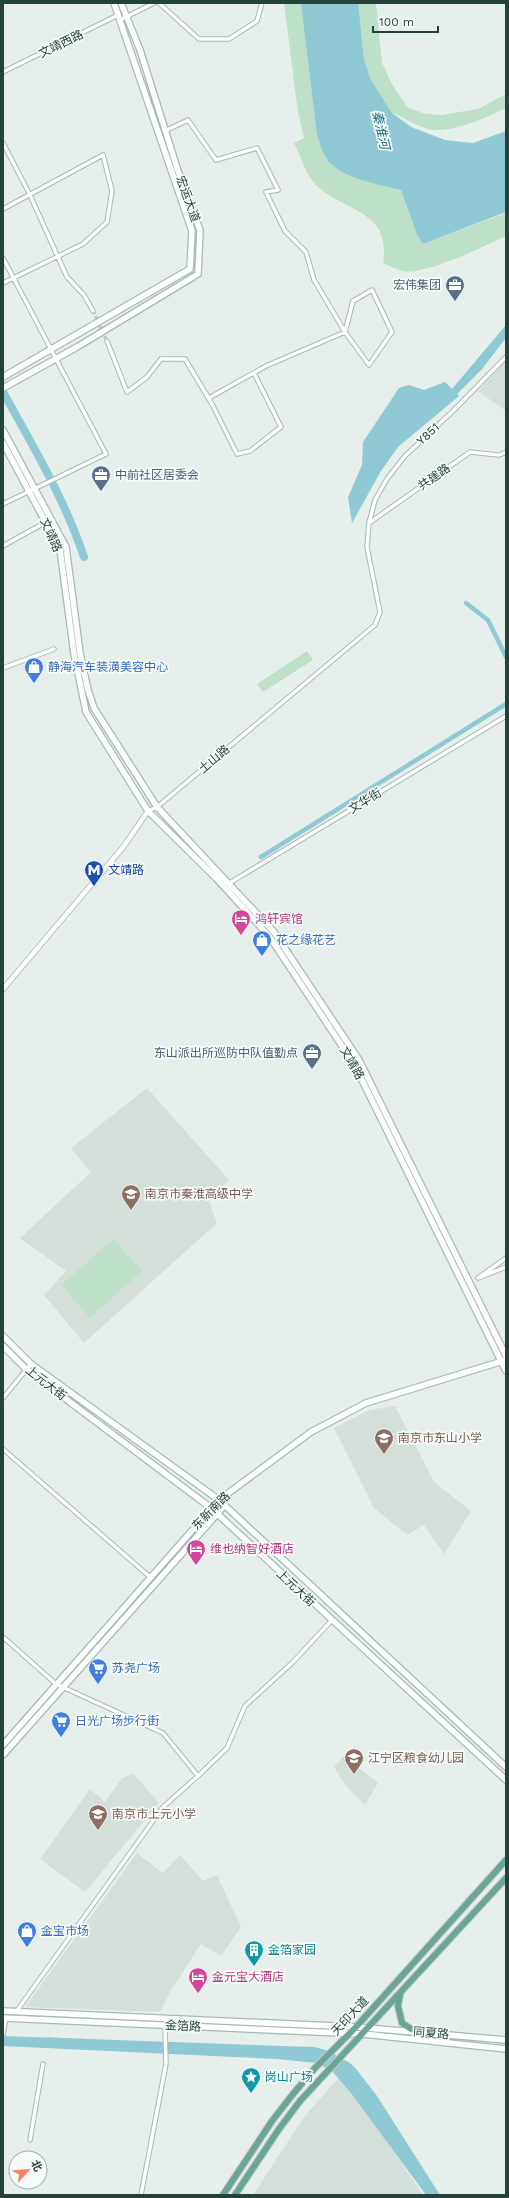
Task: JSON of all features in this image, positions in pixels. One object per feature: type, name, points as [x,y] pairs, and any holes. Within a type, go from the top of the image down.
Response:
[{"type":"main road","name":"宏运大道","points":[[3,377],[190,269],[192,231],[114,3]]},
{"type":"main road","name":"宏运大道","points":[[6,387],[198,274],[200,230],[165,131],[140,50],[121,3]]},
{"type":"main road","name":"文靖路","points":[[3,430],[66,547],[80,653],[88,690],[94,708],[157,807],[274,932],[359,1060],[506,1356]]},
{"type":"main road","name":"文靖路","points":[[3,443],[34,488],[46,522],[60,549],[74,654],[86,712],[148,811],[224,887],[269,936],[354,1064],[504,1361],[506,1371]]},
{"type":"main road","name":"上元大街","points":[[3,1336],[31,1364],[225,1505],[506,1767]]},
{"type":"main road","name":"上元大街","points":[[3,1346],[26,1369],[217,1513],[331,1621],[506,1780]]},
{"type":"main road","name":"东新南路","points":[[3,1745],[219,1500],[310,1432],[366,1403],[504,1361]]},
{"type":"main road","name":"东新南路","points":[[3,1755],[225,1505]]},
{"type":"main road","name":"天印大道","points":[[223,2195],[272,2121],[315,2068],[356,2027],[506,1860]]},
{"type":"main road","name":"天印大道","points":[[235,2195],[278,2129],[324,2074],[369,2028],[506,1878]]},
{"type":"main road","points":[[400,1994],[398,2006],[402,2023],[411,2029],[423,2033]]},
{"type":"main road","name":"金箔路","points":[[3,2011],[356,2027]]},
{"type":"main road","name":"金箔路","points":[[5,2018],[363,2034]]},
{"type":"main road","name":"同夏路","points":[[356,2027],[506,2040]]},
{"type":"main road","name":"同夏路","points":[[363,2034],[506,2049]]},
{"type":"street","name":"文靖西路","points":[[3,72],[154,3]]},
{"type":"street","points":[[160,3],[199,39],[229,40],[258,21],[262,3]]},
{"type":"street","points":[[165,131],[188,120],[216,160],[257,148],[278,190],[266,192],[284,231],[306,252],[314,280],[345,332],[369,365],[392,332],[372,290],[353,301],[345,332]]},
{"type":"street","points":[[3,143],[30,195],[67,277],[84,294],[93,311]]},
{"type":"street","points":[[3,209],[103,155],[112,191],[107,222],[83,244],[3,283]]},
{"type":"street","points":[[3,258],[106,454],[3,504]]},
{"type":"street","points":[[209,398],[254,372],[345,332]]},
{"type":"street","points":[[107,341],[127,392],[147,377],[161,359],[185,359],[209,398],[237,454],[250,451],[282,427],[254,372]]},
{"type":"street","name":"Y851","points":[[369,524],[375,500],[387,479],[405,456],[454,410],[506,357]]},
{"type":"street","name":"共建路","points":[[369,524],[470,452],[499,455],[506,452]]},
{"type":"street","points":[[3,546],[46,522]]},
{"type":"street","name":"土山路","points":[[148,811],[157,807],[375,625],[380,612],[367,547],[369,524]]},
{"type":"street","points":[[3,668],[54,649]]},
{"type":"street","name":"文华街","points":[[224,887],[506,716]]},
{"type":"street","points":[[3,989],[124,846],[148,811]]},
{"type":"street","points":[[506,1258],[478,1278],[506,1267]]},
{"type":"street","points":[[3,1398],[31,1364]]},
{"type":"street","points":[[3,1449],[150,1577]]},
{"type":"street","points":[[16,2012],[163,1807],[227,1748],[245,1706],[293,1662],[331,1621]]},
{"type":"street","points":[[3,1637],[56,1684],[163,1733],[198,1776]]},
{"type":"street","points":[[3,2033],[5,2018]]},
{"type":"street","points":[[141,2195],[166,2064],[165,2025]]},
{"type":"street","points":[[30,2140],[43,2064]]},
{"type":"shaded area","points":[[506,361],[506,411],[478,391]]},
{"type":"shaded area","name":"南京市秦淮高级中学","points":[[147,1088],[229,1180],[208,1199],[217,1223],[84,1343],[44,1295],[66,1271],[20,1238],[91,1172],[71,1148]]},
{"type":"shaded area","name":"南京市东山小学","points":[[395,1406],[434,1482],[471,1511],[444,1554],[424,1525],[407,1535],[374,1508],[334,1428],[369,1410]]},
{"type":"shaded area","name":"江宁区粮食幼儿园","points":[[344,1756],[378,1783],[365,1805],[347,1787],[334,1767]]},
{"type":"shaded area","name":"南京市上元小学","points":[[134,1774],[159,1803],[85,1892],[40,1859],[90,1789],[105,1802],[122,1778]]},
{"type":"shaded area","points":[[137,1853],[163,1873],[180,1855],[203,1881],[217,1875],[241,1927],[221,1956],[201,1944],[171,1990],[160,2012],[25,2007]]},
{"type":"shaded area","points":[[339,2077],[376,2125],[423,2195],[253,2195],[304,2117]]},
{"type":"green space","points":[[284,3],[376,3],[382,63],[393,86],[407,107],[422,113],[441,115],[478,109],[506,94],[506,108],[468,124],[447,129],[437,130],[423,128],[391,112],[354,177],[401,190],[417,235],[423,244],[506,213],[506,236],[454,259],[425,269],[403,271],[383,263],[384,245],[380,232],[373,222],[363,214],[327,194],[315,184],[306,170],[294,143],[304,138],[298,112]]},
{"type":"green space","points":[[307,651],[313,660],[263,692],[257,684]]},
{"type":"green space","points":[[113,1239],[142,1271],[90,1318],[61,1285]]},
{"type":"water","name":"秦淮河","points":[[301,3],[358,3],[364,60],[371,80],[391,112],[411,127],[445,140],[473,143],[506,131],[506,212],[423,244],[417,235],[401,190],[355,178],[338,169],[328,161],[317,134]]},
{"type":"water","points":[[506,325],[506,338],[482,369],[457,394],[459,396],[398,447],[381,471],[352,523],[348,497],[362,465],[363,442],[399,388],[409,385],[424,390],[445,382],[452,389]]},
{"type":"water","points":[[3,2036],[314,2047],[326,2050],[350,2063],[357,2070],[377,2096],[440,2195],[426,2195],[351,2093],[332,2071],[316,2063],[277,2059],[3,2046]]},
{"type":"waterway","points":[[3,392],[37,452],[67,514],[84,557]]},
{"type":"waterway","points":[[466,603],[488,620],[506,657]]},
{"type":"waterway","points":[[261,857],[506,704]]},
{"type":"waterway","points":[[48,2038],[90,2040]]},
{"type":"tunnel","points":[[93,311],[107,341]]},
{"type":"place","name":"宏伟集团","points":[[455,302]]},
{"type":"place","name":"中前社区居委会","points":[[101,492]]},
{"type":"place","name":"静海汽车装潢美容中心","points":[[34,684]]},
{"type":"place","name":"文靖路","points":[[94,887]]},
{"type":"place","name":"鸿轩宾馆","points":[[241,936]]},
{"type":"place","name":"花之缘花艺","points":[[262,957]]},
{"type":"place","name":"东山派出所巡防中队值勤点","points":[[312,1070]]},
{"type":"place","name":"南京市秦淮高级中学","points":[[131,1211]]},
{"type":"place","name":"南京市东山小学","points":[[384,1455]]},
{"type":"place","name":"维也纳智好酒店","points":[[196,1566]]},
{"type":"place","name":"苏尧广场","points":[[98,1685]]},
{"type":"place","name":"日光广场步行街","points":[[61,1738]]},
{"type":"place","name":"江宁区粮食幼儿园","points":[[354,1775]]},
{"type":"place","name":"南京市上元小学","points":[[98,1831]]},
{"type":"place","name":"金宝市场","points":[[27,1948]]},
{"type":"place","name":"金箔家园","points":[[254,1967]]},
{"type":"place","name":"金元宝大酒店","points":[[198,1994]]},
{"type":"place","name":"岗山广场","points":[[251,2094]]}]
